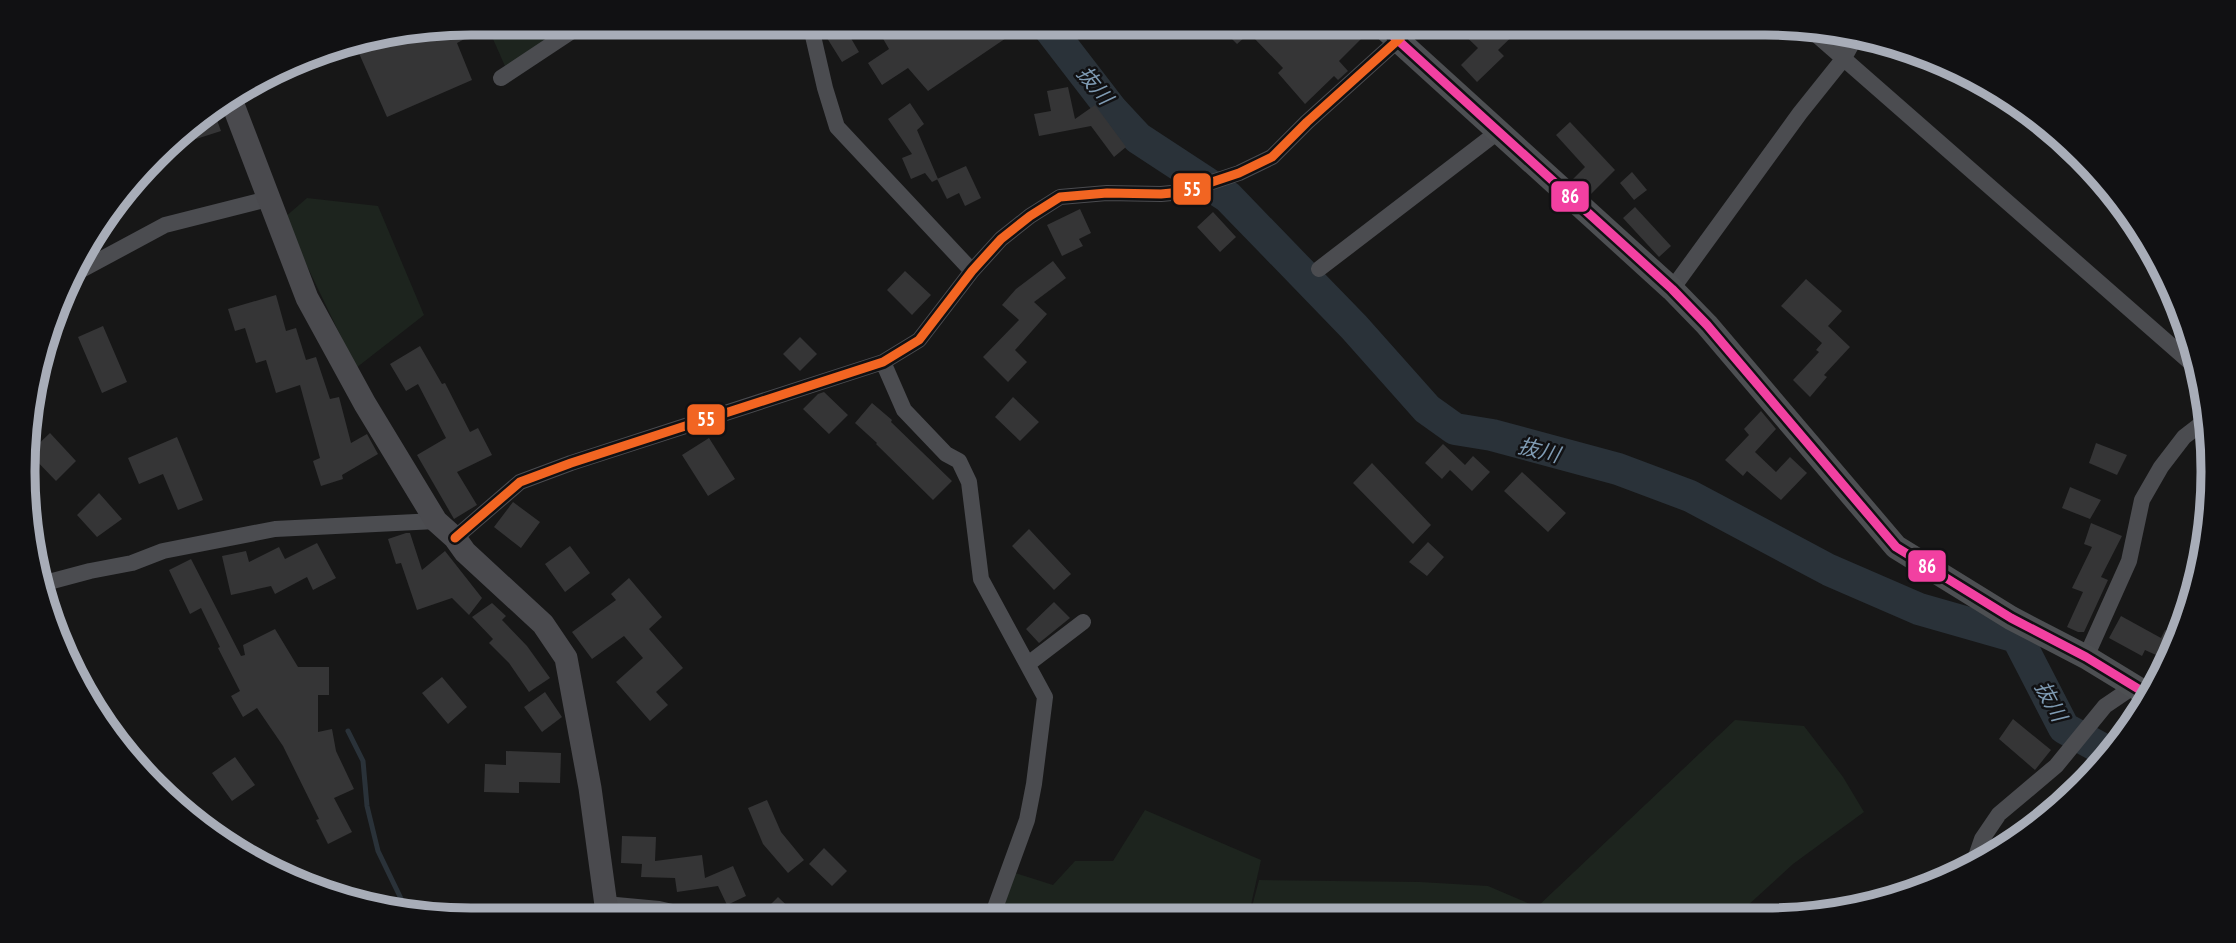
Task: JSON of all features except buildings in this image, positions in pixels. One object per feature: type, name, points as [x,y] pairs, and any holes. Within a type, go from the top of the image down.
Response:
[{"type":"main road","points":[[1409,35],[1499,131],[1672,289],[1707,326],[1896,547],[2011,618],[2086,657],[2142,692]]},
{"type":"street","points":[[501,78],[566,35]]},
{"type":"street","points":[[813,35],[837,127],[972,271]]},
{"type":"street","points":[[456,538],[520,482],[883,362],[919,340],[972,271],[1001,239],[1059,197],[1107,192],[1182,192],[1239,173],[1272,157],[1307,121],[1403,35]]},
{"type":"street","points":[[1822,39],[2186,358]]},
{"type":"street","points":[[1672,289],[1800,113],[1844,58],[1852,44]]},
{"type":"street","points":[[233,106],[307,298],[365,404],[436,521],[456,538],[465,552],[543,624],[566,658],[590,788],[605,908]]},
{"type":"street","points":[[1319,269],[1499,131]]},
{"type":"street","points":[[85,268],[165,225],[268,199]]},
{"type":"street","points":[[883,362],[904,410],[946,454],[958,460],[969,482],[981,579],[1045,696],[1027,820],[995,908]]},
{"type":"street","points":[[2086,657],[2129,561],[2142,500],[2161,467],[2184,437],[2198,426]]},
{"type":"street","points":[[49,582],[90,570],[132,563],[163,551],[275,529],[436,521]]},
{"type":"street","points":[[1028,664],[1083,622]]},
{"type":"street","points":[[1977,853],[1982,839],[1999,814],[2056,766],[2105,706],[2142,692]]},
{"type":"shaded area","points":[[491,35],[566,35],[508,73]]},
{"type":"shaded area","points":[[307,198],[378,206],[424,315],[356,368],[284,218]]},
{"type":"shaded area","points":[[1735,720],[1804,726],[1843,777],[1864,812],[1793,864],[1745,908],[1252,908],[1259,880],[1420,882],[1488,886],[1537,907]]},
{"type":"shaded area","points":[[1145,810],[1261,860],[1250,908],[997,908],[1012,872],[1053,885],[1075,861],[1113,861]]},
{"type":"waterway","name":"抜川","points":[[1054,35],[1112,110],[1138,138],[1228,197],[1354,327],[1427,409],[1455,429],[1492,435],[1618,469],[1690,496],[1829,570],[1919,609],[2017,637],[2064,728],[2102,749]]},
{"type":"waterway","points":[[348,731],[363,761],[367,806],[378,851],[403,902]]},
{"type":"transit line","name":"86","points":[[1392,35],[1672,289],[1707,325],[1896,547],[2011,618],[2086,657],[2142,691]]},
{"type":"transit line","name":"55","points":[[455,538],[520,482],[883,362],[919,340],[972,271],[1001,239],[1060,197],[1182,192],[1239,173],[1272,157],[1403,35]]}]
